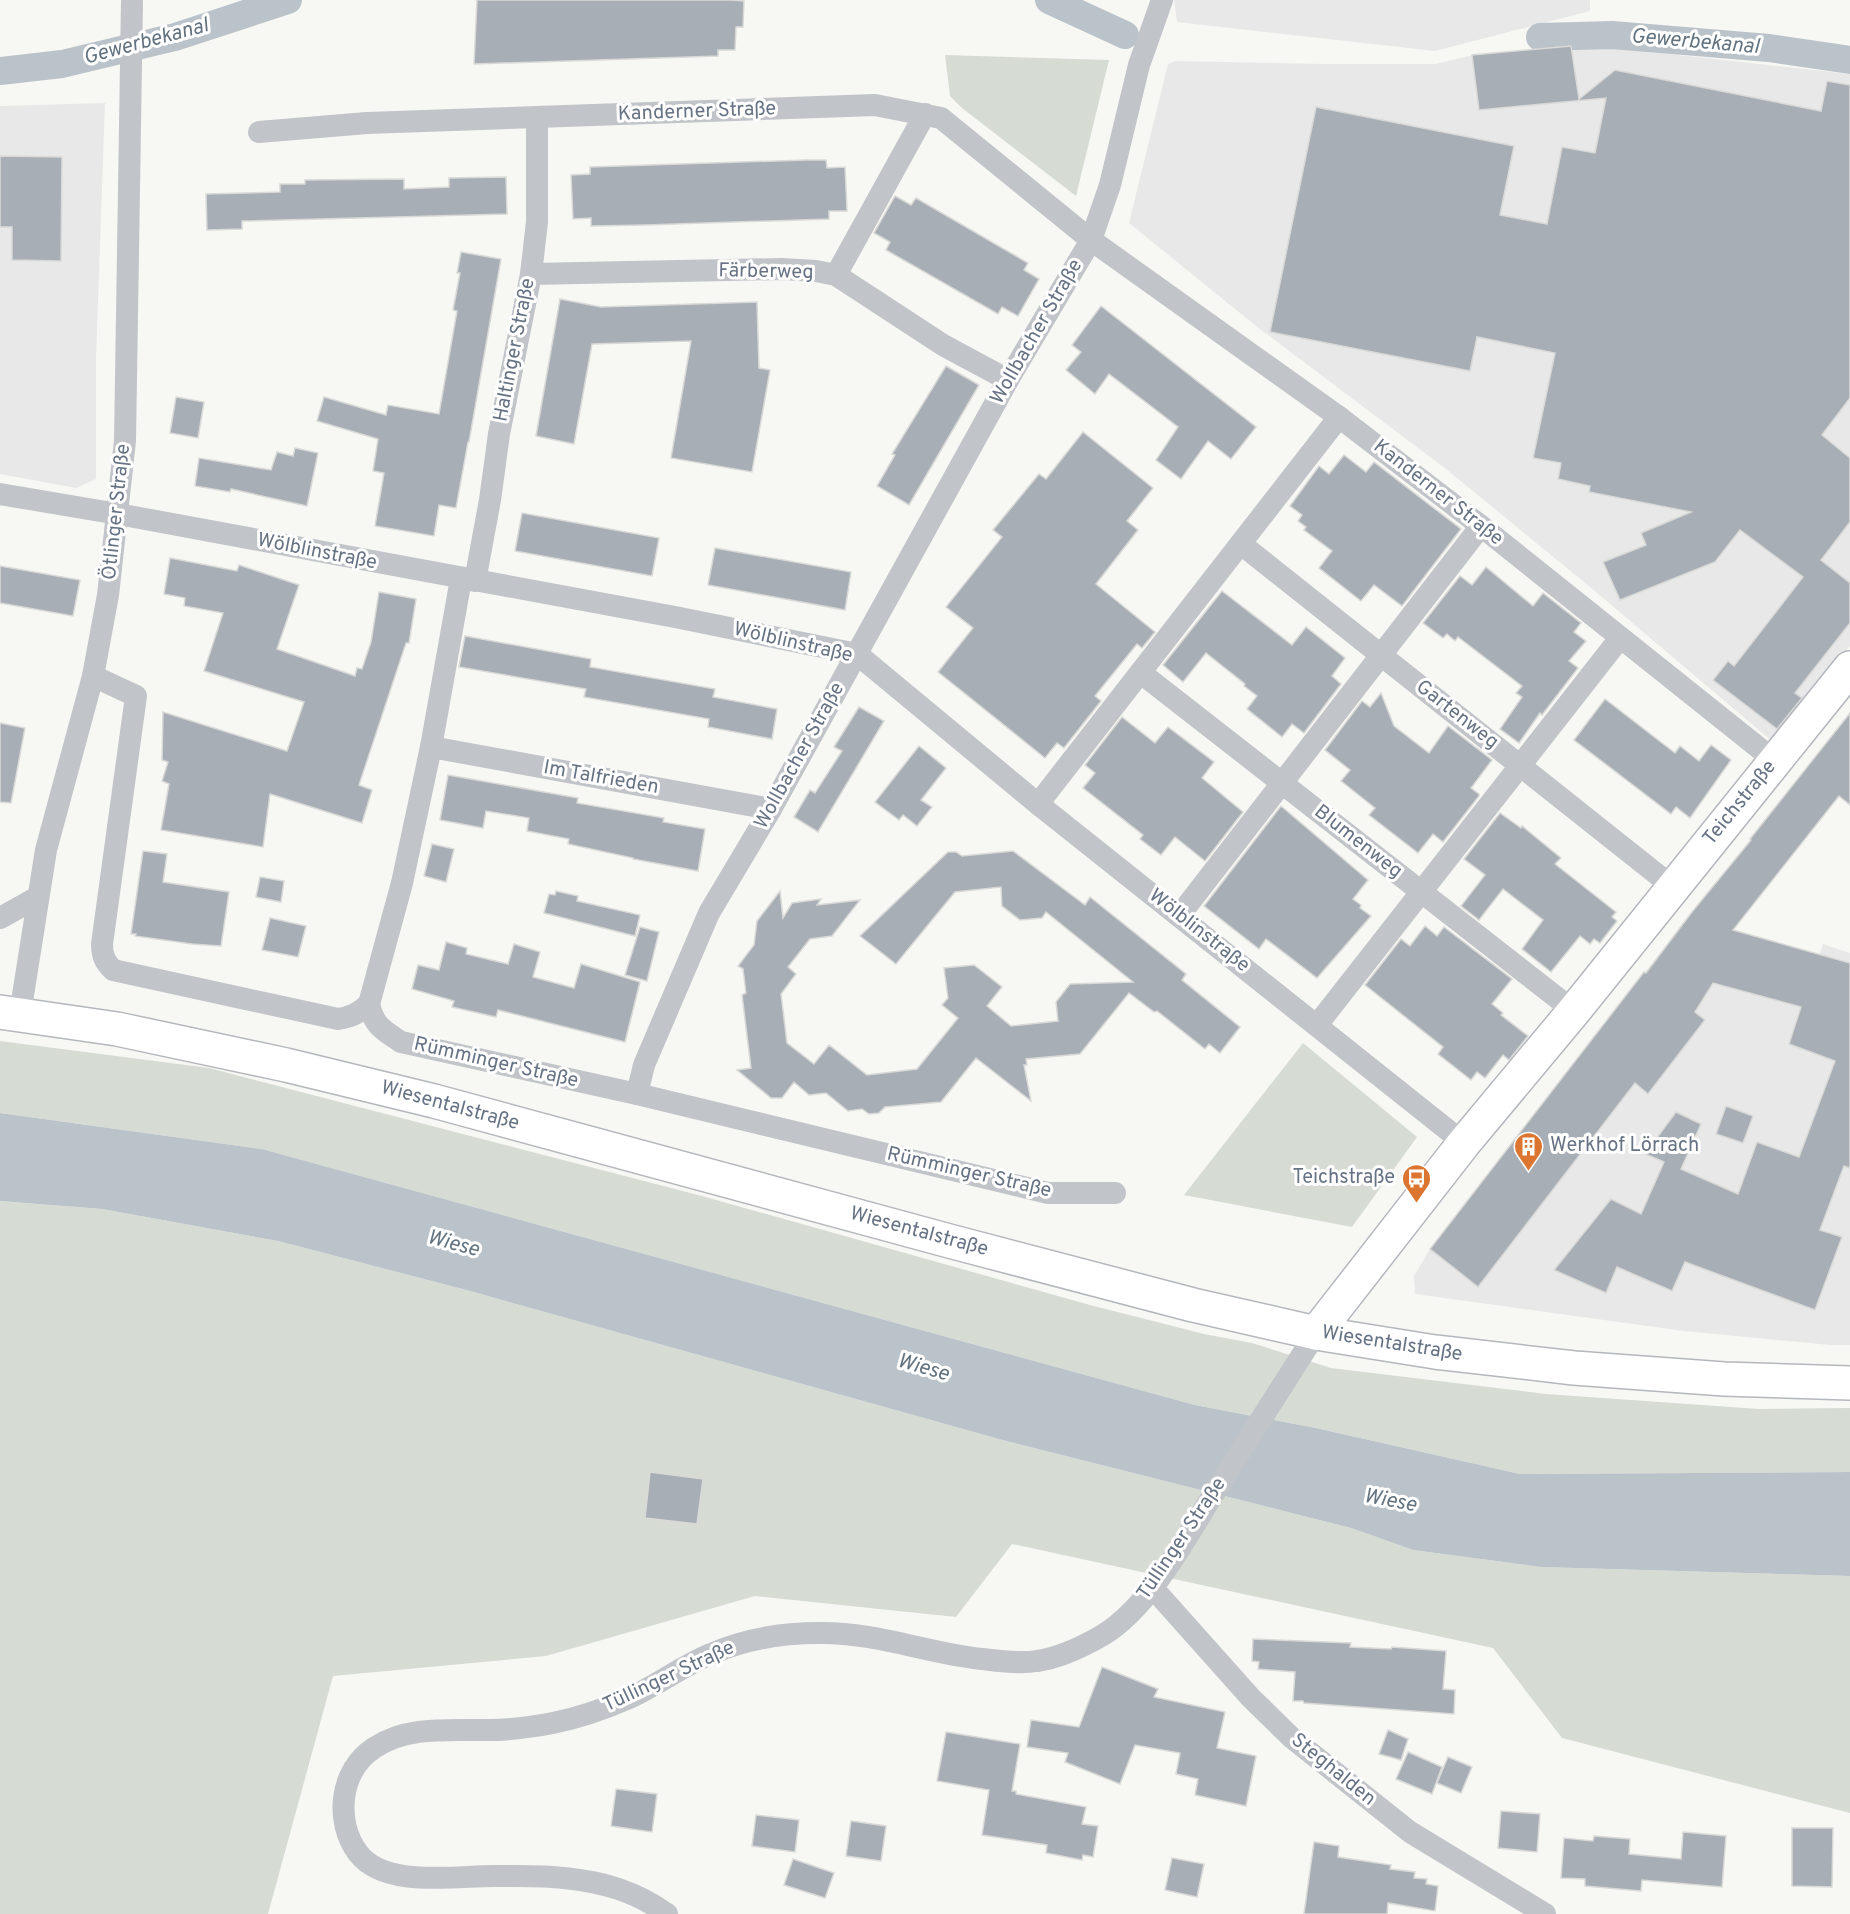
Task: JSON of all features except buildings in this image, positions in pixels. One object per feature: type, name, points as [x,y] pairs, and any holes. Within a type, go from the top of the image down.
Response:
[{"type":"main road","name":"Teichstraße","points":[[1316,1333],[1464,1143],[1574,1011],[1850,668]]},
{"type":"main road","name":"Wiesentalstraße","points":[[10,1013],[117,1029],[217,1049],[434,1101],[1193,1305],[1316,1333],[1435,1352],[1574,1368],[1734,1380],[1850,1383]]},
{"type":"street","name":"Ötlinger Straße","points":[[10,1013],[38,897],[46,850],[93,675],[108,595],[118,514],[125,441],[132,0]]},
{"type":"street","points":[[1091,240],[1110,185],[1139,65],[1162,0]]},
{"type":"street","name":"Kanderner Straße","points":[[259,132],[367,123],[875,105],[941,118],[1091,240],[1339,417],[1481,526],[1774,760]]},
{"type":"street","points":[[836,275],[925,114]]},
{"type":"street","name":"Haltinger Straße","points":[[369,1004],[402,883],[468,580],[490,500],[498,434],[531,274],[537,222],[537,118]]},
{"type":"street","name":"Wollbacher Straße","points":[[637,1094],[644,1065],[709,913],[771,809],[1008,380],[1091,240]]},
{"type":"street","name":"Färberweg","points":[[531,274],[782,269],[836,275],[944,345],[1008,380]]},
{"type":"street","points":[[1038,804],[1339,417]]},
{"type":"street","name":"Wölblinstraße","points":[[0,495],[118,514],[695,621],[857,654],[1038,804],[1464,1143]]},
{"type":"street","points":[[1179,916],[1481,526]]},
{"type":"street","name":"Gartenweg","points":[[1241,544],[1673,886]]},
{"type":"street","points":[[1317,1025],[1620,638]]},
{"type":"street","name":"Blumenweg","points":[[1141,673],[1574,1011]]},
{"type":"street","points":[[93,675],[136,696],[102,944],[102,954],[106,963],[113,970],[338,1019],[359,1013],[369,1004]]},
{"type":"street","name":"Im Talfrieden","points":[[430,747],[771,809]]},
{"type":"street","points":[[0,918],[38,897]]},
{"type":"street","name":"Rümminger Straße","points":[[369,1004],[372,1018],[381,1029],[401,1041],[637,1094],[1048,1193],[1115,1193]]},
{"type":"street","name":"Tüllinger Straße","points":[[667,1914],[631,1892],[562,1877],[410,1877],[368,1864],[358,1853],[346,1832],[343,1812],[348,1783],[362,1758],[375,1747],[410,1733],[516,1729],[576,1718],[628,1698],[711,1654],[770,1636],[846,1633],[963,1657],[1000,1662],[1038,1661],[1071,1650],[1104,1634],[1130,1614],[1152,1587],[1316,1333]]},
{"type":"street","name":"Steghalden","points":[[1152,1587],[1251,1698],[1292,1738],[1410,1832],[1545,1914]]},
{"type":"shaded area","points":[[1174,0],[1590,0],[1590,11],[1435,51],[1177,22]]},
{"type":"shaded area","points":[[1587,45],[1850,74],[1850,646],[1773,742],[1446,469],[1256,326],[1129,223],[1168,64],[1176,61],[1436,64],[1472,55]]},
{"type":"shaded area","points":[[945,55],[1109,60],[1076,196],[962,108],[950,96]]},
{"type":"shaded area","points":[[105,103],[96,358],[96,479],[76,488],[0,474],[0,106]]},
{"type":"shaded area","points":[[1692,912],[1736,946],[1815,967],[1823,944],[1850,953],[1850,1345],[1684,1331],[1415,1294],[1414,1276],[1430,1249]]},
{"type":"shaded area","points":[[0,1041],[209,1068],[702,1196],[1090,1305],[1204,1334],[1252,1343],[1331,1368],[1546,1394],[1759,1409],[1850,1408],[1850,1472],[1520,1474],[1316,1428],[1195,1405],[262,1149],[0,1113]]},
{"type":"shaded area","points":[[1303,1043],[1417,1137],[1352,1227],[1184,1195]]},
{"type":"shaded area","points":[[0,1201],[102,1209],[278,1241],[470,1291],[1006,1441],[1351,1528],[1413,1550],[1541,1567],[1850,1576],[1850,1813],[1562,1738],[1493,1648],[1012,1544],[956,1617],[755,1596],[546,1656],[333,1676],[268,1914],[0,1914]]},
{"type":"water","name":"Wiese","points":[[0,1113],[262,1149],[1195,1405],[1316,1428],[1520,1474],[1850,1472],[1850,1576],[1541,1567],[1413,1550],[1351,1528],[1006,1441],[470,1291],[278,1241],[102,1209],[0,1201]]},
{"type":"waterway","name":"Gewerbekanal","points":[[0,71],[62,64],[175,37],[288,0]]},
{"type":"waterway","name":"Gewerbekanal","points":[[1049,0],[1125,35]]},
{"type":"waterway","name":"Gewerbekanal","points":[[1540,37],[1612,35],[1769,48],[1850,60]]},
{"type":"place","name":"Werkhof Lörrach","points":[[1529,1172]]},
{"type":"place","name":"Teichstraße","points":[[1416,1204]]}]
